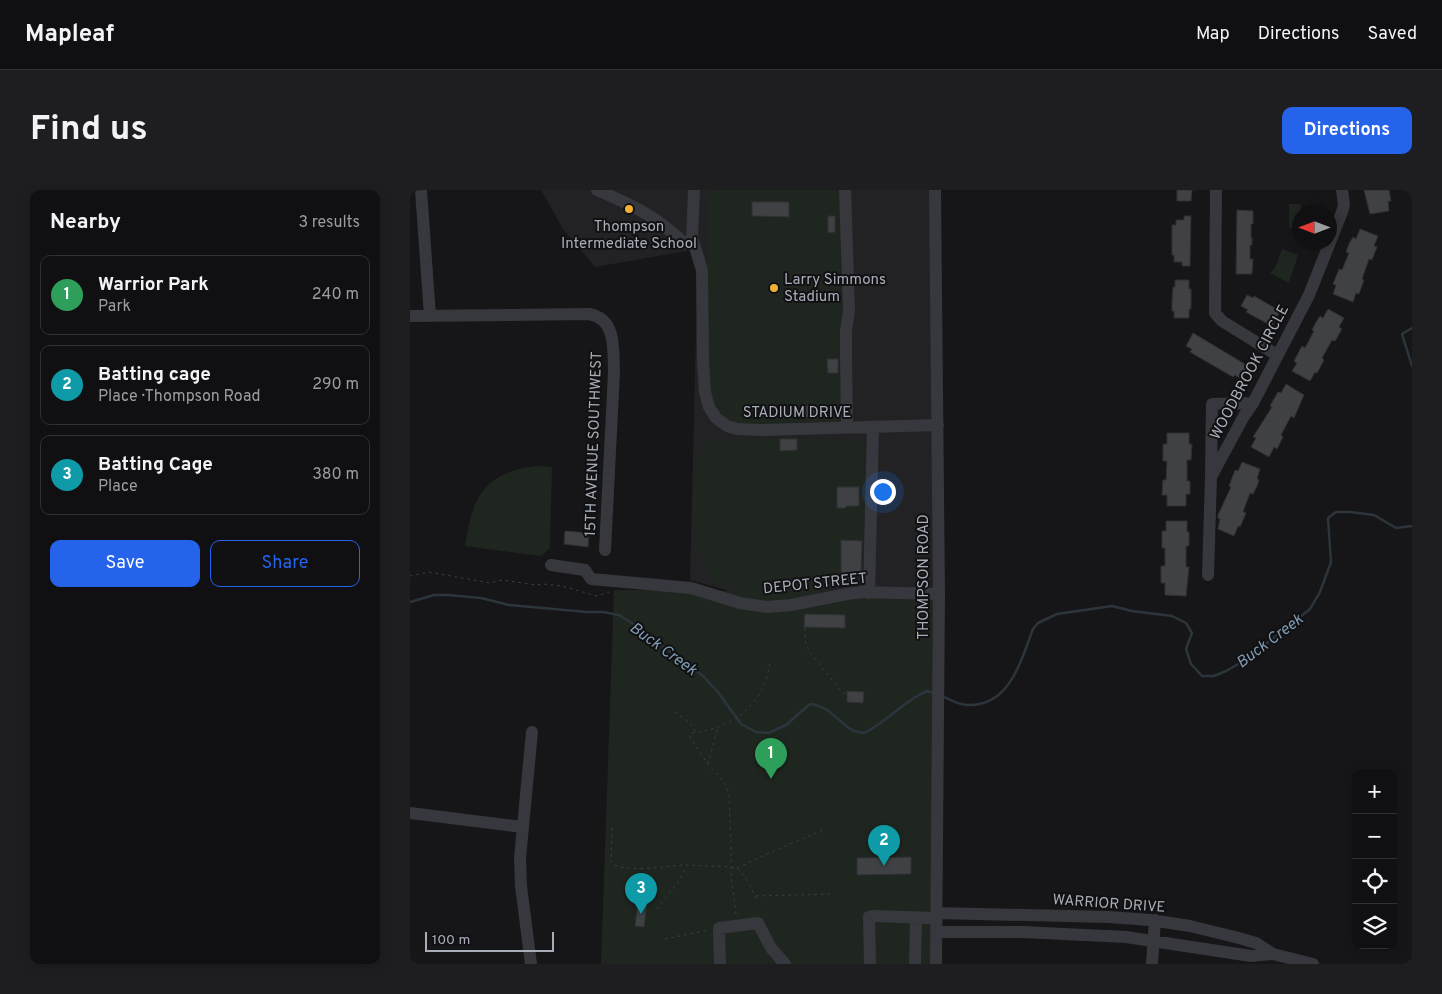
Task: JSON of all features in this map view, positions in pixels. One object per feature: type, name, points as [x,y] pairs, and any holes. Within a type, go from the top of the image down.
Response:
[{"type":"street","points":[[410,316],[430,316],[421,190]]},
{"type":"street","points":[[597,190],[635,206],[667,227],[684,243],[689,243],[692,238],[694,190]]},
{"type":"street","points":[[845,190],[849,310],[846,346],[847,428]]},
{"type":"street","name":"THOMPSON ROAD","points":[[935,190],[939,594],[936,964]]},
{"type":"street","points":[[1216,190],[1215,313],[1222,321],[1277,355]]},
{"type":"street","name":"WOODBROOK CIRCLE","points":[[1208,575],[1211,477],[1253,403],[1309,295],[1344,205],[1342,190]]},
{"type":"street","name":"STADIUM DRIVE","points":[[692,238],[702,273],[704,382],[709,407],[716,418],[727,426],[748,430],[938,425]]},
{"type":"street","name":"15TH AVENUE SOUTHWEST","points":[[430,316],[589,314],[605,321],[609,328],[613,345],[611,438],[605,550]]},
{"type":"street","points":[[1211,477],[1212,404],[1253,403]]},
{"type":"street","points":[[869,593],[873,427]]},
{"type":"street","name":"DEPOT STREET","points":[[552,565],[585,570],[591,579],[691,588],[740,603],[766,607],[792,605],[847,594],[939,594]]},
{"type":"street","points":[[531,964],[521,886],[522,827],[532,732]]},
{"type":"street","points":[[410,813],[522,827]]},
{"type":"street","name":"WARRIOR DRIVE","points":[[870,964],[869,917],[872,916],[916,918],[937,916],[1109,917],[1155,920],[1190,926],[1256,943],[1272,959]]},
{"type":"street","points":[[915,964],[916,918]]},
{"type":"street","points":[[1152,964],[1152,940],[1155,920]]},
{"type":"street","points":[[720,964],[719,928],[758,922],[771,948],[785,964]]},
{"type":"street","name":"WARRIOR DRIVE","points":[[937,932],[1066,934],[1152,940],[1313,964]]},
{"type":"path","points":[[410,576],[429,572],[490,583],[502,580],[536,585],[562,586],[597,596],[611,592]]},
{"type":"path","points":[[805,628],[805,641],[809,651],[847,695]]},
{"type":"path","points":[[736,914],[731,867],[729,793],[724,782],[708,764],[690,737],[691,733],[718,726],[748,710],[760,694],[770,660]]},
{"type":"path","points":[[675,712],[689,722],[696,732]]},
{"type":"path","points":[[708,764],[718,726]]},
{"type":"path","points":[[612,828],[611,862],[613,865],[643,868],[687,865],[731,867],[743,875],[756,901]]},
{"type":"path","points":[[736,869],[825,830]]},
{"type":"path","points":[[657,909],[676,886],[687,865]]},
{"type":"path","points":[[755,896],[832,894]]},
{"type":"path","points":[[665,939],[714,928]]},
{"type":"shaded area","points":[[541,190],[935,190],[939,594],[752,597],[690,580],[698,249],[595,267],[563,229]]},
{"type":"shaded area","name":"Larry Simmons Stadium","points":[[707,190],[840,190],[842,425],[728,424],[715,411],[708,387]]},
{"type":"shaded area","points":[[1289,204],[1301,204],[1292,205],[1292,228],[1289,228]]},
{"type":"shaded area","points":[[1282,249],[1298,255],[1289,283],[1270,273],[1275,268]]},
{"type":"shaded area","points":[[810,438],[865,441],[864,586],[832,585],[832,589],[818,592],[939,594],[931,964],[601,964],[614,590],[745,591],[722,585],[713,579],[708,573],[696,540],[693,486],[697,459],[701,459],[703,440]]},
{"type":"shaded area","points":[[535,466],[552,467],[550,548],[541,556],[465,546],[472,514],[483,491],[503,475],[517,469]]},
{"type":"building","points":[[1177,190],[1192,190],[1191,201],[1177,201]]},
{"type":"building","points":[[1364,190],[1389,190],[1391,201],[1388,201],[1389,211],[1370,214]]},
{"type":"building","points":[[752,202],[789,202],[789,217],[752,216]]},
{"type":"building","points":[[1237,210],[1253,211],[1253,224],[1251,224],[1252,245],[1250,245],[1250,259],[1253,259],[1252,274],[1236,274]]},
{"type":"building","points":[[828,216],[835,216],[835,232],[828,233]]},
{"type":"building","points":[[1184,216],[1191,216],[1190,266],[1182,266],[1182,262],[1174,262],[1174,255],[1172,255],[1172,225],[1176,225],[1176,220],[1184,220]]},
{"type":"building","points":[[1360,229],[1378,236],[1374,246],[1377,247],[1372,260],[1369,259],[1359,294],[1356,293],[1353,302],[1333,294],[1336,285],[1333,284],[1339,269],[1342,270],[1349,253],[1346,252],[1349,244],[1353,237],[1356,239]]},
{"type":"building","points":[[1175,280],[1189,280],[1191,309],[1189,309],[1189,318],[1174,318],[1172,303]]},
{"type":"building","points":[[1247,295],[1253,298],[1254,296],[1275,308],[1274,310],[1279,313],[1272,326],[1246,312],[1248,310],[1241,306]]},
{"type":"building","points":[[1328,309],[1344,318],[1339,327],[1342,329],[1335,341],[1332,340],[1322,358],[1324,360],[1310,381],[1292,371],[1297,363],[1294,361],[1302,346],[1305,348],[1320,316],[1323,318]]},
{"type":"building","points":[[1193,333],[1248,366],[1241,379],[1235,375],[1233,377],[1190,352],[1192,349],[1186,346]]},
{"type":"building","points":[[827,359],[838,359],[838,373],[828,373]]},
{"type":"building","points":[[1286,384],[1304,395],[1294,418],[1291,416],[1281,435],[1283,437],[1277,449],[1274,447],[1269,457],[1251,447],[1256,438],[1253,437],[1272,407],[1270,406],[1278,392],[1281,393]]},
{"type":"building","points":[[806,406],[823,406],[823,417],[806,417]]},
{"type":"building","points":[[1167,433],[1189,433],[1189,444],[1192,444],[1191,460],[1187,460],[1187,481],[1190,481],[1190,494],[1186,494],[1186,506],[1167,506],[1167,495],[1162,495],[1163,480],[1166,480],[1167,461],[1163,461],[1163,444],[1167,444]]},
{"type":"building","points":[[780,439],[797,439],[797,450],[780,451]]},
{"type":"building","points":[[1242,462],[1260,469],[1257,479],[1259,480],[1253,494],[1250,493],[1243,512],[1246,513],[1234,536],[1218,529],[1220,519],[1218,515],[1231,487],[1229,486],[1235,470],[1238,471]]},
{"type":"building","points":[[837,487],[859,487],[859,506],[837,508]]},
{"type":"building","points":[[1166,521],[1187,521],[1189,546],[1186,546],[1186,567],[1189,567],[1186,596],[1165,595],[1165,583],[1161,583],[1161,566],[1165,566],[1165,548],[1162,548],[1162,531],[1166,531]]},
{"type":"building","points":[[565,531],[589,533],[588,547],[564,544]]},
{"type":"building","points":[[841,540],[862,541],[861,574],[852,574],[852,582],[843,582],[843,573],[841,573]]},
{"type":"building","points":[[805,614],[845,615],[845,628],[804,627]]},
{"type":"building","points":[[847,691],[864,692],[863,703],[847,702]]},
{"type":"building","points":[[911,857],[911,874],[857,875],[857,858]]},
{"type":"building","points":[[638,902],[647,903],[644,927],[635,926]]},
{"type":"waterway","name":"Buck Creek","points":[[1412,328],[1402,334],[1412,366]]},
{"type":"waterway","name":"Buck Creek","points":[[942,696],[967,705],[982,704],[994,698],[1004,690],[1012,679],[1033,629],[1038,623],[1057,614],[1112,606],[1132,611],[1172,616],[1186,623],[1192,633],[1186,649],[1191,664],[1202,676],[1214,676],[1247,659],[1310,609],[1320,592],[1331,562],[1328,518],[1336,512],[1350,512],[1374,515],[1396,528],[1412,526]]},
{"type":"waterway","name":"Buck Creek","points":[[410,602],[434,595],[448,595],[481,598],[509,605],[603,612],[619,615],[703,676],[718,692],[741,724],[756,732],[769,733],[786,725],[810,704],[828,711],[853,731],[864,733],[918,695],[927,691],[934,693]]},
{"type":"place","name":"Thompson Intermediate School","points":[[629,209]]},
{"type":"place","name":"Larry Simmons Stadium","points":[[774,288]]},
{"type":"place","name":"Warrior Park","points":[[771,779]]},
{"type":"place","name":"Batting cage","points":[[884,866]]},
{"type":"place","name":"Batting Cage","points":[[641,914]]}]
